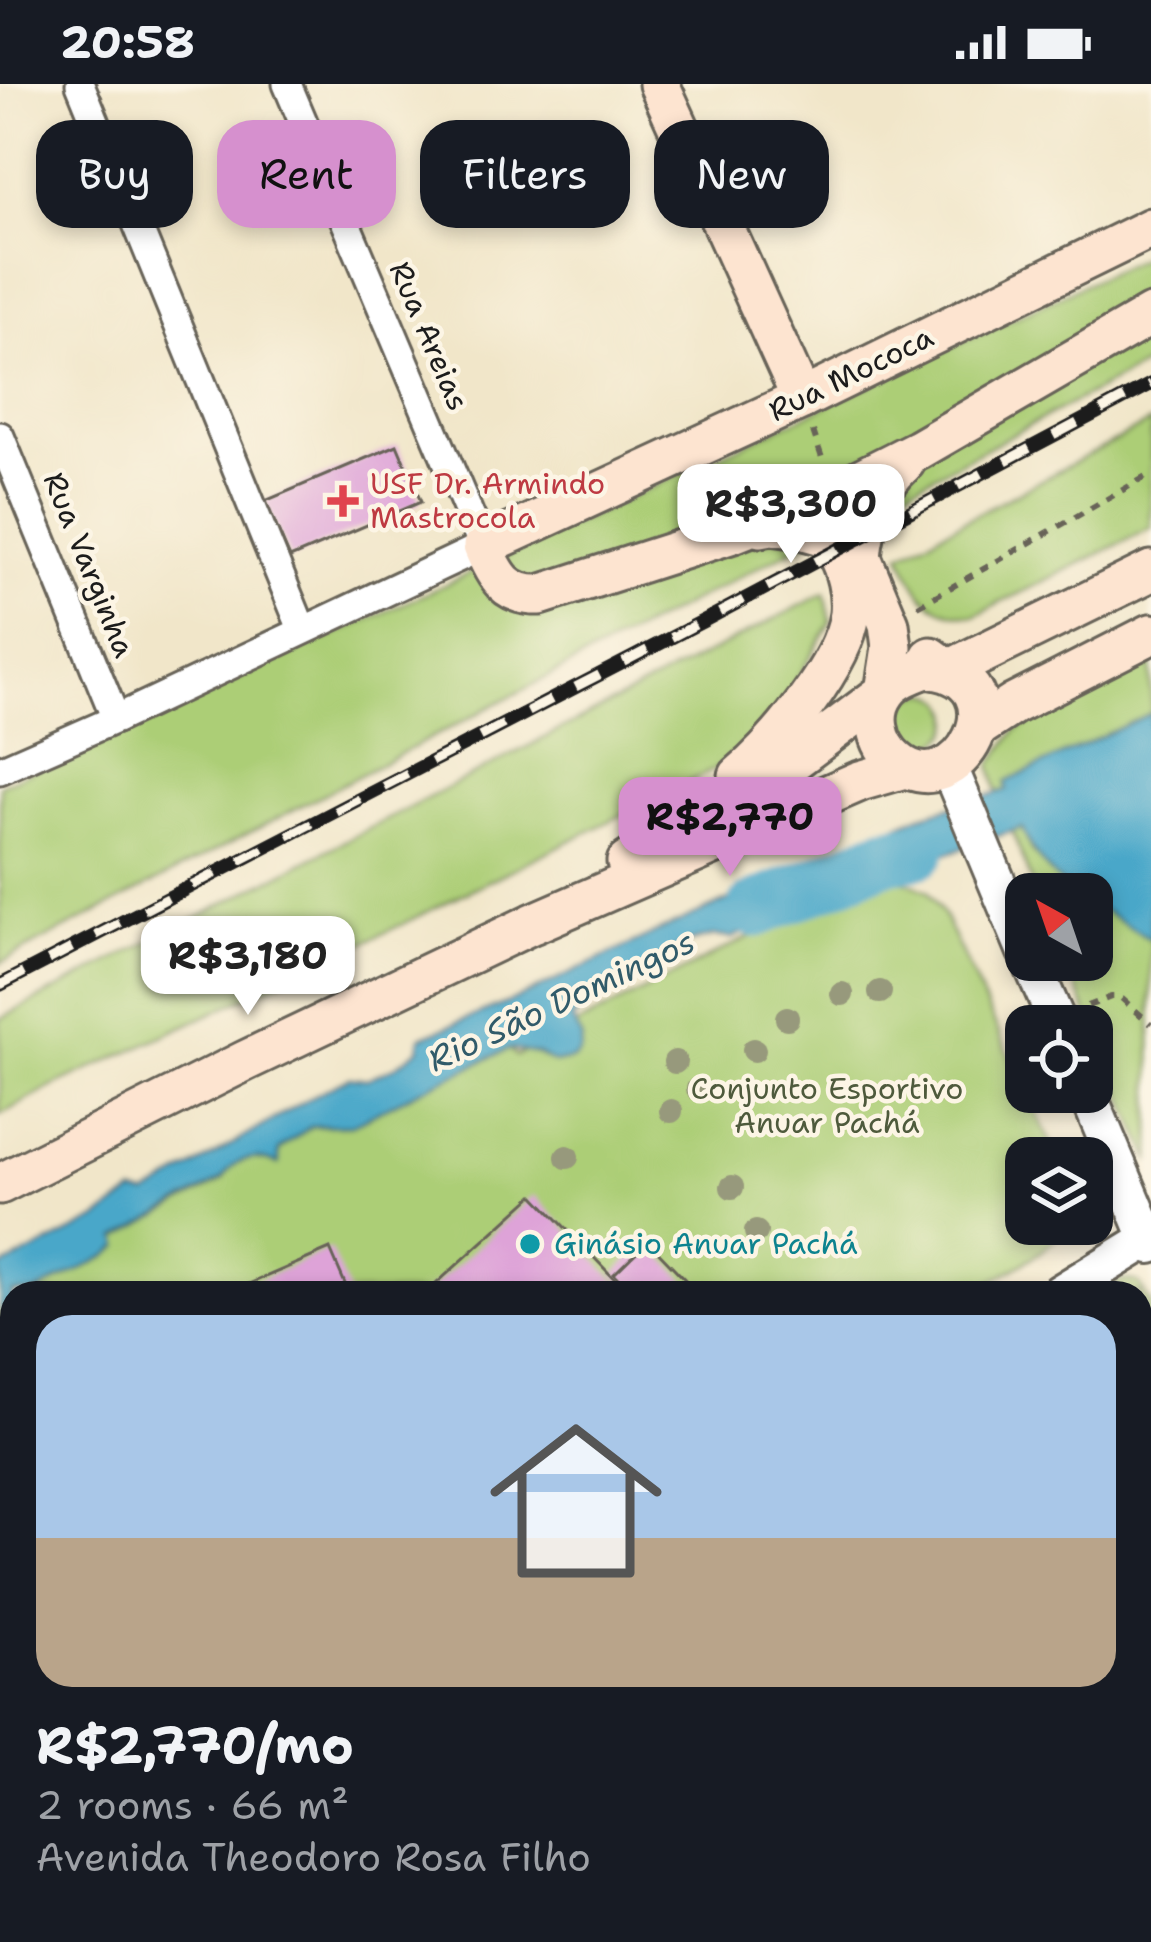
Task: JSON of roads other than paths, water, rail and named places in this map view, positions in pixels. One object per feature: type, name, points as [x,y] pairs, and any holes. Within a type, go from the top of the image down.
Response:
[{"type":"main road","points":[[666,86],[802,399]]},
{"type":"main road","name":"Rua Mococa","points":[[483,546],[802,399],[1151,228]]},
{"type":"main road","points":[[483,546],[507,586],[523,595],[540,595],[733,533],[833,493],[918,450],[1151,315]]},
{"type":"main road","points":[[861,557],[867,516],[890,476],[918,450]]},
{"type":"main road","points":[[733,533],[771,525],[801,529],[826,536],[861,557],[949,670],[967,683],[977,702],[979,727]]},
{"type":"main road","points":[[670,833],[760,758],[799,713],[840,644],[850,616],[849,594],[839,556],[826,536]]},
{"type":"main road","points":[[532,924],[670,833],[781,770],[905,676],[926,668],[949,670],[1151,571]]},
{"type":"main road","points":[[903,615],[878,714],[879,737],[905,768]]},
{"type":"main road","points":[[0,1184],[532,924],[860,781],[905,768],[954,782],[979,727],[1151,634]]},
{"type":"street","points":[[80,84],[302,629]]},
{"type":"street","name":"Rua Areias","points":[[287,84],[483,546]]},
{"type":"street","name":"Rua Varginha","points":[[1,442],[116,719]]},
{"type":"street","name":"Rua Mococa","points":[[0,770],[483,546]]},
{"type":"street","points":[[954,782],[1005,906]]},
{"type":"street","points":[[1081,1281],[1150,1242],[1096,1113]]},
{"type":"water","points":[[1151,713],[1151,940],[1113,916],[1113,873],[1052,873],[1022,828],[937,857],[839,873],[732,938],[714,936],[686,943],[591,1004],[572,1019],[582,1039],[573,1059],[554,1063],[538,1054],[509,1049],[351,1125],[311,1126],[279,1150],[279,1164],[254,1158],[240,1161],[223,1179],[118,1238],[120,1246],[107,1256],[58,1281],[0,1281],[0,1268],[96,1220],[134,1193],[147,1195],[350,1077],[367,1079],[394,1067],[419,1049],[421,1037],[519,998],[921,815],[1007,790],[1006,782]]},
{"type":"waterway","name":"Rio São Domingos","points":[[756,909],[884,856],[917,850]]},
{"type":"railway","points":[[0,985],[1151,384]]},
{"type":"place","name":"USF Dr. Armindo Mastrocola","points":[[343,501]]},
{"type":"place","name":"Ginásio Anuar Pachá","points":[[530,1244]]},
{"type":"park label","name":"Conjunto Esportivo Anuar Pachá","points":[[827,1106]]}]
